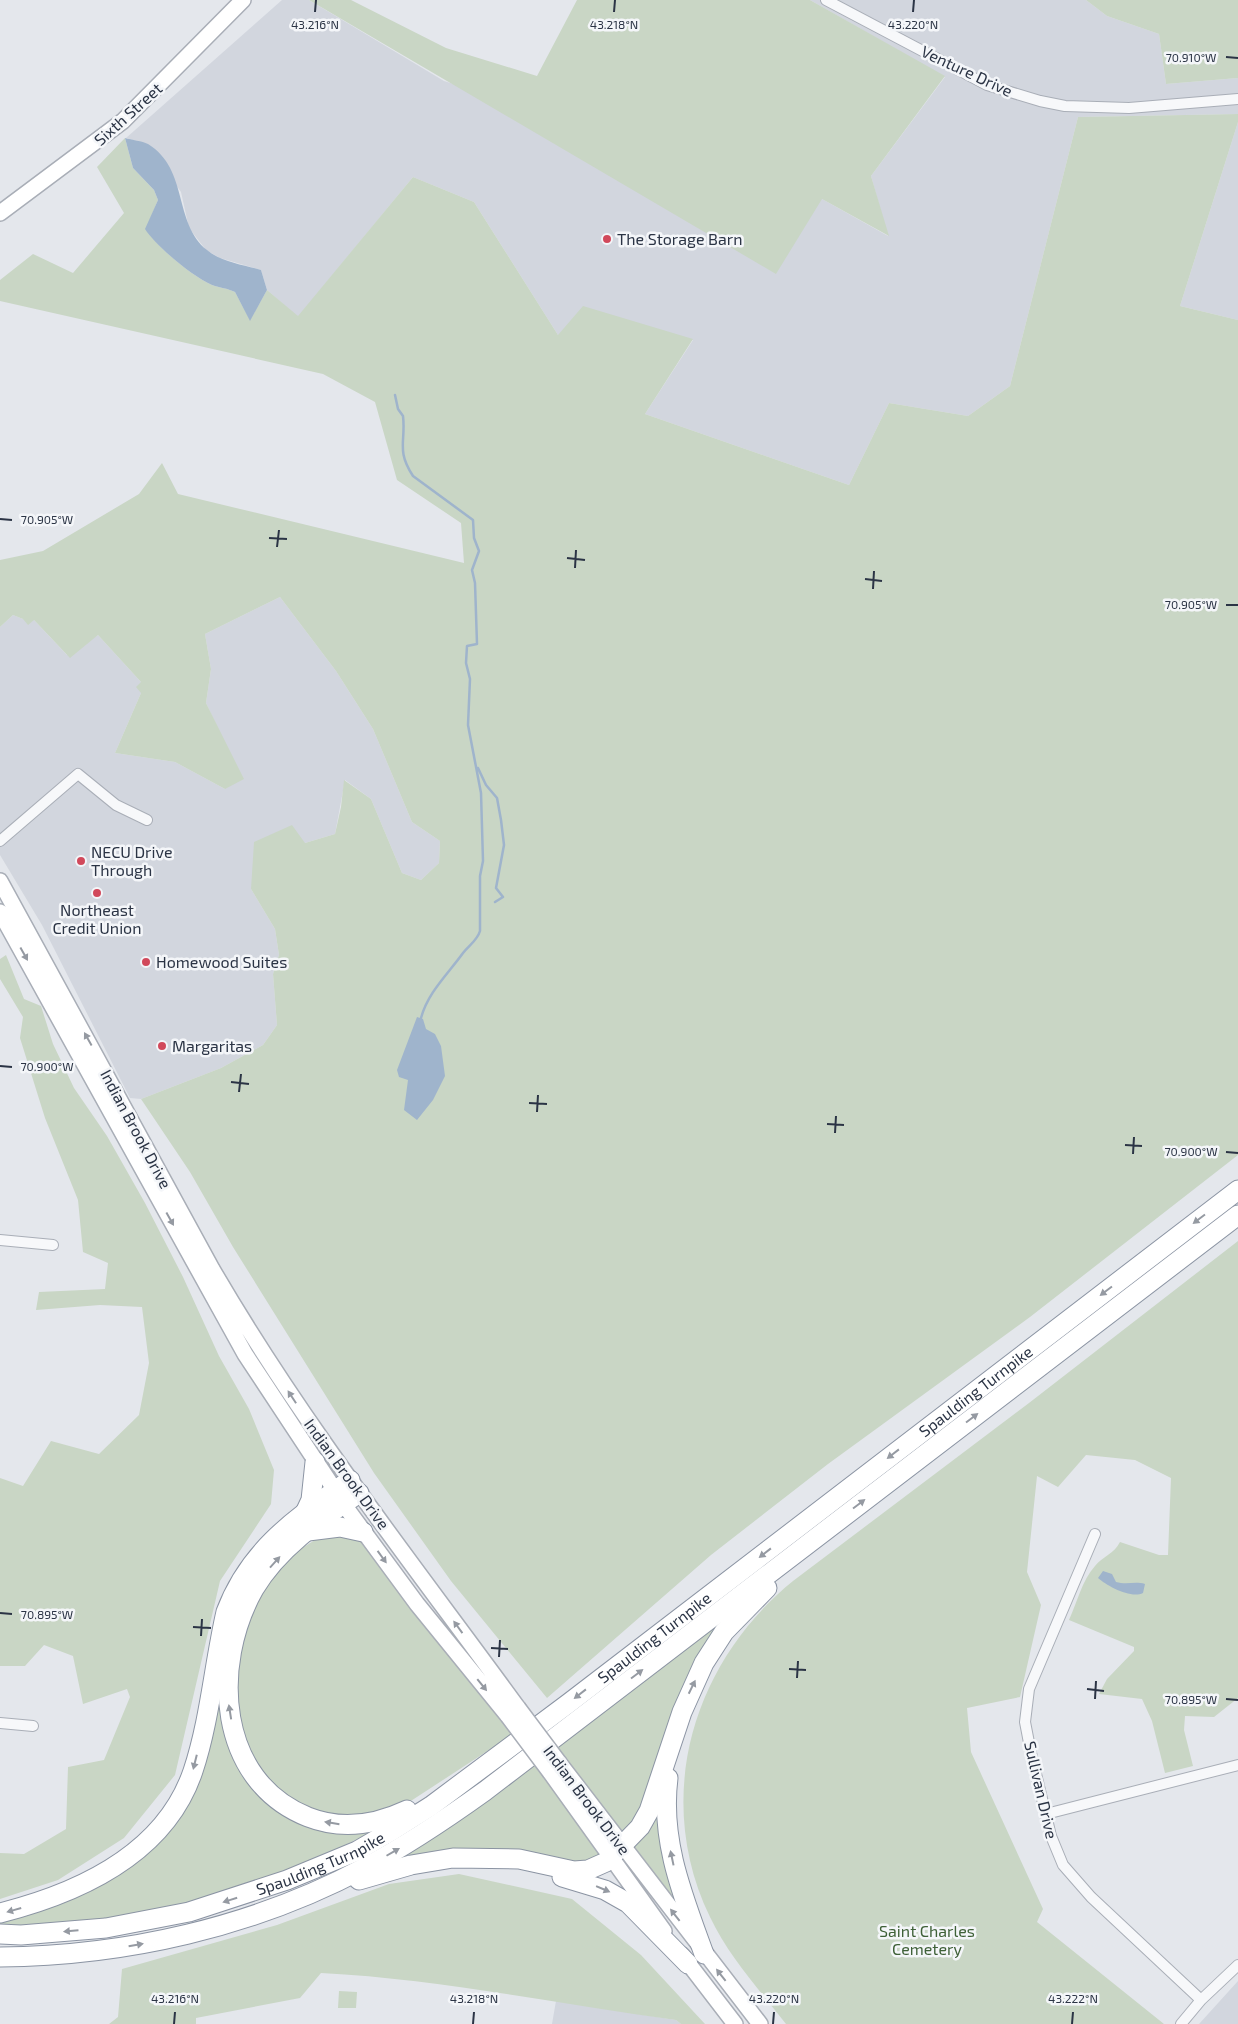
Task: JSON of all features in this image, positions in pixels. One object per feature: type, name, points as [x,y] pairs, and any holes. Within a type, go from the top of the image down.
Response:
[{"type":"highway","name":"Spaulding Turnpike","points":[[0,1934],[21,1935],[106,1928],[189,1912],[231,1900],[357,1851],[431,1806],[474,1774],[1238,1190]]},
{"type":"highway","name":"Spaulding Turnpike","points":[[0,1957],[86,1952],[150,1942],[245,1918],[318,1889],[364,1868],[448,1817],[1238,1215]]},
{"type":"highway","points":[[305,1523],[312,1494],[315,1462]]},
{"type":"highway","points":[[355,1487],[305,1523],[254,1590],[240,1619],[232,1649],[228,1699],[232,1729],[240,1753],[253,1775],[269,1794],[295,1811],[324,1822],[348,1825],[373,1822],[396,1815],[474,1774]]},
{"type":"highway","points":[[0,1913],[70,1891],[114,1869],[156,1832],[171,1815],[193,1771],[224,1621],[235,1588],[262,1549],[284,1529],[305,1523],[363,1532]]},
{"type":"highway","points":[[318,1889],[346,1885],[411,1864],[461,1857],[519,1859],[580,1871],[596,1868],[617,1851],[640,1828],[649,1811],[690,1692],[720,1639],[752,1602],[800,1559],[820,1534]]},
{"type":"highway","points":[[670,1749],[666,1801],[670,1848],[677,1879],[704,1954]]},
{"type":"highway","points":[[507,1860],[518,1868],[593,1885],[628,1903],[688,1964]]},
{"type":"main road","name":"Sixth Street","points":[[0,213],[123,121],[244,0]]},
{"type":"main road","name":"Indian Brook Drive","points":[[0,881],[228,1296],[306,1418],[513,1712],[617,1851],[760,2024]]},
{"type":"main road","name":"Indian Brook Drive","points":[[0,912],[241,1347],[315,1462],[363,1532],[417,1604],[513,1712]]},
{"type":"main road","name":"Indian Brook Drive","points":[[617,1851],[688,1964],[735,2024]]},
{"type":"street","name":"Venture Drive","points":[[826,0],[987,85],[1040,101],[1065,106],[1129,108],[1238,99]]},
{"type":"street","points":[[0,841],[78,774],[116,805],[147,820]]},
{"type":"street","points":[[0,1240],[53,1245]]},
{"type":"street","name":"Sullivan Drive","points":[[1095,1534],[1032,1679],[1025,1711],[1031,1753],[1057,1856],[1076,1882],[1201,2000]]},
{"type":"street","points":[[0,1723],[33,1726]]},
{"type":"street","points":[[1046,1814],[1238,1765]]},
{"type":"street","points":[[1181,2024],[1201,2000],[1238,1965]]},
{"type":"shaded area","points":[[282,0],[309,0],[444,81],[822,199],[888,236],[871,176],[945,77],[810,0],[1086,0],[1107,16],[1159,34],[1166,84],[1238,78],[1238,114],[1078,117],[1010,386],[968,416],[889,403],[849,485],[645,414],[693,340],[558,335],[474,202],[413,177],[298,317],[267,290],[261,270],[220,258],[206,250],[189,228],[181,192],[147,144],[126,138]]},
{"type":"shaded area","points":[[1238,122],[1238,320],[1180,306]]},
{"type":"shaded area","points":[[280,597],[336,671],[373,729],[412,822],[440,841],[439,863],[421,880],[402,873],[371,799],[345,780],[335,834],[305,843],[251,889],[275,929],[279,955],[273,974],[277,1025],[263,1045],[221,1068],[141,1099],[130,1098],[42,925],[0,855],[0,627],[13,615],[23,619],[34,620],[67,655],[98,635],[141,682],[141,693],[115,753],[175,762],[225,789],[220,733],[206,703],[211,669],[205,634]]},
{"type":"shaded area","points":[[1238,1981],[1238,2024],[1199,2024]]},
{"type":"shaded area","points":[[556,2001],[676,2020],[681,2024],[552,2024]]},
{"type":"green space","points":[[309,0],[351,0],[446,48],[537,76],[577,0],[810,0],[945,76],[871,176],[889,236],[822,199],[776,274]]},
{"type":"green space","points":[[1086,0],[1238,0],[1238,78],[1166,84],[1159,34],[1107,16]]},
{"type":"green space","points":[[1238,114],[1238,122],[1180,306],[1238,320],[1238,1155],[1030,1317],[828,1464],[711,1555],[547,1698],[451,1581],[374,1473],[233,1247],[190,1172],[141,1099],[221,1068],[263,1045],[277,1025],[273,974],[279,955],[275,929],[251,889],[254,842],[292,825],[305,843],[335,834],[344,780],[371,799],[402,873],[421,880],[439,863],[440,841],[412,822],[373,729],[336,671],[280,597],[205,634],[211,669],[206,703],[244,779],[225,789],[175,762],[115,753],[141,693],[136,687],[141,682],[98,635],[70,658],[34,620],[28,625],[23,619],[13,615],[0,627],[0,560],[43,551],[139,494],[162,463],[178,494],[464,563],[461,523],[397,480],[375,402],[323,374],[0,301],[0,280],[33,254],[73,273],[124,213],[97,167],[125,138],[133,168],[154,190],[158,200],[146,229],[166,252],[185,268],[212,285],[235,292],[250,320],[267,290],[298,316],[413,177],[474,202],[558,335],[583,306],[693,339],[645,414],[849,485],[889,403],[968,416],[1010,386],[1078,117]]},
{"type":"green space","points":[[6,955],[24,999],[41,1006],[53,1044],[74,1088],[107,1136],[145,1203],[183,1277],[219,1356],[249,1409],[274,1470],[271,1504],[220,1581],[175,1775],[124,1838],[58,1880],[0,1899],[0,1853],[24,1854],[66,1829],[68,1767],[104,1760],[130,1697],[127,1689],[83,1704],[73,1656],[44,1645],[25,1666],[0,1666],[0,1478],[23,1486],[51,1441],[99,1454],[139,1415],[149,1363],[142,1307],[100,1305],[36,1310],[39,1292],[105,1289],[108,1263],[83,1252],[78,1200],[45,1118],[20,1038],[23,1017],[0,979],[0,959]]},
{"type":"green space","name":"Saint Charles Cemetery","points":[[1238,1241],[1238,1698],[1214,1717],[1185,1716],[1184,1730],[1193,1766],[1165,1773],[1152,1721],[1142,1699],[1099,1694],[1107,1679],[1134,1651],[1134,1647],[1069,1620],[1090,1572],[1120,1542],[1159,1555],[1168,1555],[1171,1478],[1135,1460],[1086,1455],[1058,1487],[1037,1476],[1027,1572],[1041,1605],[1020,1697],[967,1708],[971,1752],[1043,1909],[1037,1922],[1164,2024],[786,2024],[735,1959],[710,1917],[693,1871],[684,1825],[684,1779],[692,1734],[708,1691],[730,1651],[758,1614],[793,1581],[1029,1403]]},
{"type":"green space","points":[[338,1532],[348,1533],[364,1543],[512,1735],[397,1810],[363,1820],[304,1811],[257,1772],[234,1707],[241,1636],[267,1582],[294,1553],[315,1540]]},
{"type":"green space","points":[[261,1571],[224,1697],[270,1799],[373,1831],[300,1868],[243,1889],[143,1916],[0,1929],[0,1923],[61,1903],[96,1885],[148,1845],[208,1732]]},
{"type":"green space","points":[[729,1615],[643,1816],[622,1832],[556,1747]]},
{"type":"green space","points":[[535,1764],[603,1854],[582,1864],[498,1849],[470,1848],[456,1849],[405,1861],[403,1856]]},
{"type":"green space","points":[[659,1797],[680,1909],[631,1845]]},
{"type":"green space","points":[[459,1874],[572,1899],[641,1955],[705,2024],[681,2024],[676,2020],[454,1986],[321,1973],[300,1998],[196,2018],[196,2024],[109,2024],[118,2017],[122,1969],[277,1925],[389,1884]]},
{"type":"green space","points":[[339,1991],[357,1992],[356,2008],[338,2008]]},
{"type":"water","points":[[125,138],[148,144],[161,155],[170,167],[189,226],[196,239],[207,250],[226,260],[261,270],[267,290],[250,321],[235,292],[212,285],[185,268],[166,252],[145,229],[158,200],[154,190],[133,168]]},
{"type":"water","points":[[417,1017],[423,1019],[426,1029],[435,1034],[441,1046],[445,1076],[433,1100],[417,1120],[404,1110],[408,1080],[399,1077],[397,1070]]},
{"type":"water","points":[[1103,1571],[1112,1574],[1116,1582],[1145,1584],[1143,1593],[1126,1593],[1107,1585],[1098,1578]]},
{"type":"waterway","points":[[395,395],[398,409],[403,416],[403,452],[408,467],[413,476],[473,520],[474,538],[479,551],[472,570],[475,583],[477,644],[467,646],[466,663],[470,679],[468,725],[481,793],[483,861],[480,876],[480,931],[475,940],[433,992],[421,1018]]},
{"type":"waterway","points":[[478,768],[486,785],[497,798],[501,820],[504,845],[496,888],[503,897],[495,902]]},
{"type":"place","name":"The Storage Barn","points":[[607,239]]},
{"type":"place","name":"NECU Drive Through","points":[[81,861]]},
{"type":"place","name":"Northeast Credit Union","points":[[97,893]]},
{"type":"place","name":"Homewood Suites","points":[[146,962]]},
{"type":"place","name":"Margaritas","points":[[162,1046]]}]
